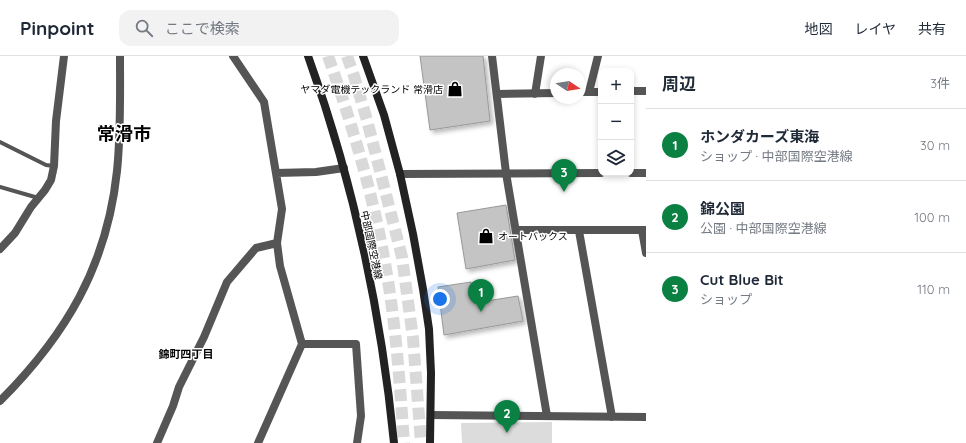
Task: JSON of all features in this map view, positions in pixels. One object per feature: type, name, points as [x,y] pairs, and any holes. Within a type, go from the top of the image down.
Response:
[{"type":"main road","name":"中部国際空港線","points":[[308,56],[326,106],[344,168],[362,245],[380,340],[394,443]]},
{"type":"main road","points":[[363,56],[384,115],[400,174],[413,234],[429,329],[431,373],[430,443]]},
{"type":"street","points":[[0,249],[15,233],[31,207],[46,190],[51,180],[54,166],[56,121],[64,56]]},
{"type":"street","points":[[0,401],[25,376],[60,331],[88,281],[98,256],[106,229],[117,172],[119,144],[120,56]]},
{"type":"street","points":[[233,56],[264,102],[282,209],[277,243],[280,266],[302,344],[258,443]]},
{"type":"street","points":[[492,56],[506,173],[547,416]]},
{"type":"street","points":[[535,94],[541,56]]},
{"type":"street","points":[[590,92],[598,56]]},
{"type":"street","points":[[634,91],[646,91]]},
{"type":"street","points":[[586,92],[598,92]]},
{"type":"street","points":[[497,94],[550,93]]},
{"type":"street","points":[[276,172],[316,172],[344,168]]},
{"type":"street","points":[[400,174],[598,173]]},
{"type":"street","points":[[634,173],[646,173]]},
{"type":"street","points":[[516,230],[644,230],[646,253]]},
{"type":"street","points":[[579,231],[612,417]]},
{"type":"street","points":[[157,443],[173,406],[179,386],[204,337],[227,282],[256,248],[277,243]]},
{"type":"street","points":[[302,344],[356,344],[361,416],[357,443]]},
{"type":"street","points":[[431,415],[646,417]]},
{"type":"lane","points":[[0,142],[46,165],[54,166]]},
{"type":"lane","points":[[0,187],[35,197],[37,199]]},
{"type":"shaded area","points":[[552,422],[552,443],[462,443],[461,423]]},
{"type":"building","name":"ヤマダ電機テックランド 常滑店","points":[[420,56],[483,56],[490,121],[430,130]]},
{"type":"building","name":"オートバックス","points":[[506,205],[515,260],[466,269],[457,213]]},
{"type":"building","points":[[471,282],[474,303],[518,296],[523,321],[444,335],[438,287]]},
{"type":"tunnel","points":[[328,56],[362,161],[381,242],[395,334],[404,443]]},
{"type":"tunnel","points":[[347,56],[367,120],[402,257],[413,338],[421,443]]},
{"type":"place","name":"ヤマダ電機テックランド 常滑店","points":[[455,89]]},
{"type":"place","name":"Cut Blue Bit","points":[[564,192]]},
{"type":"place","name":"オートバックス","points":[[486,236]]},
{"type":"place","name":"ホンダカーズ東海","points":[[481,312]]},
{"type":"place","name":"錦公園","points":[[507,433]]},
{"type":"district","name":"常滑市","points":[[124,134]]},
{"type":"district","name":"錦町四丁目","points":[[186,354]]}]
